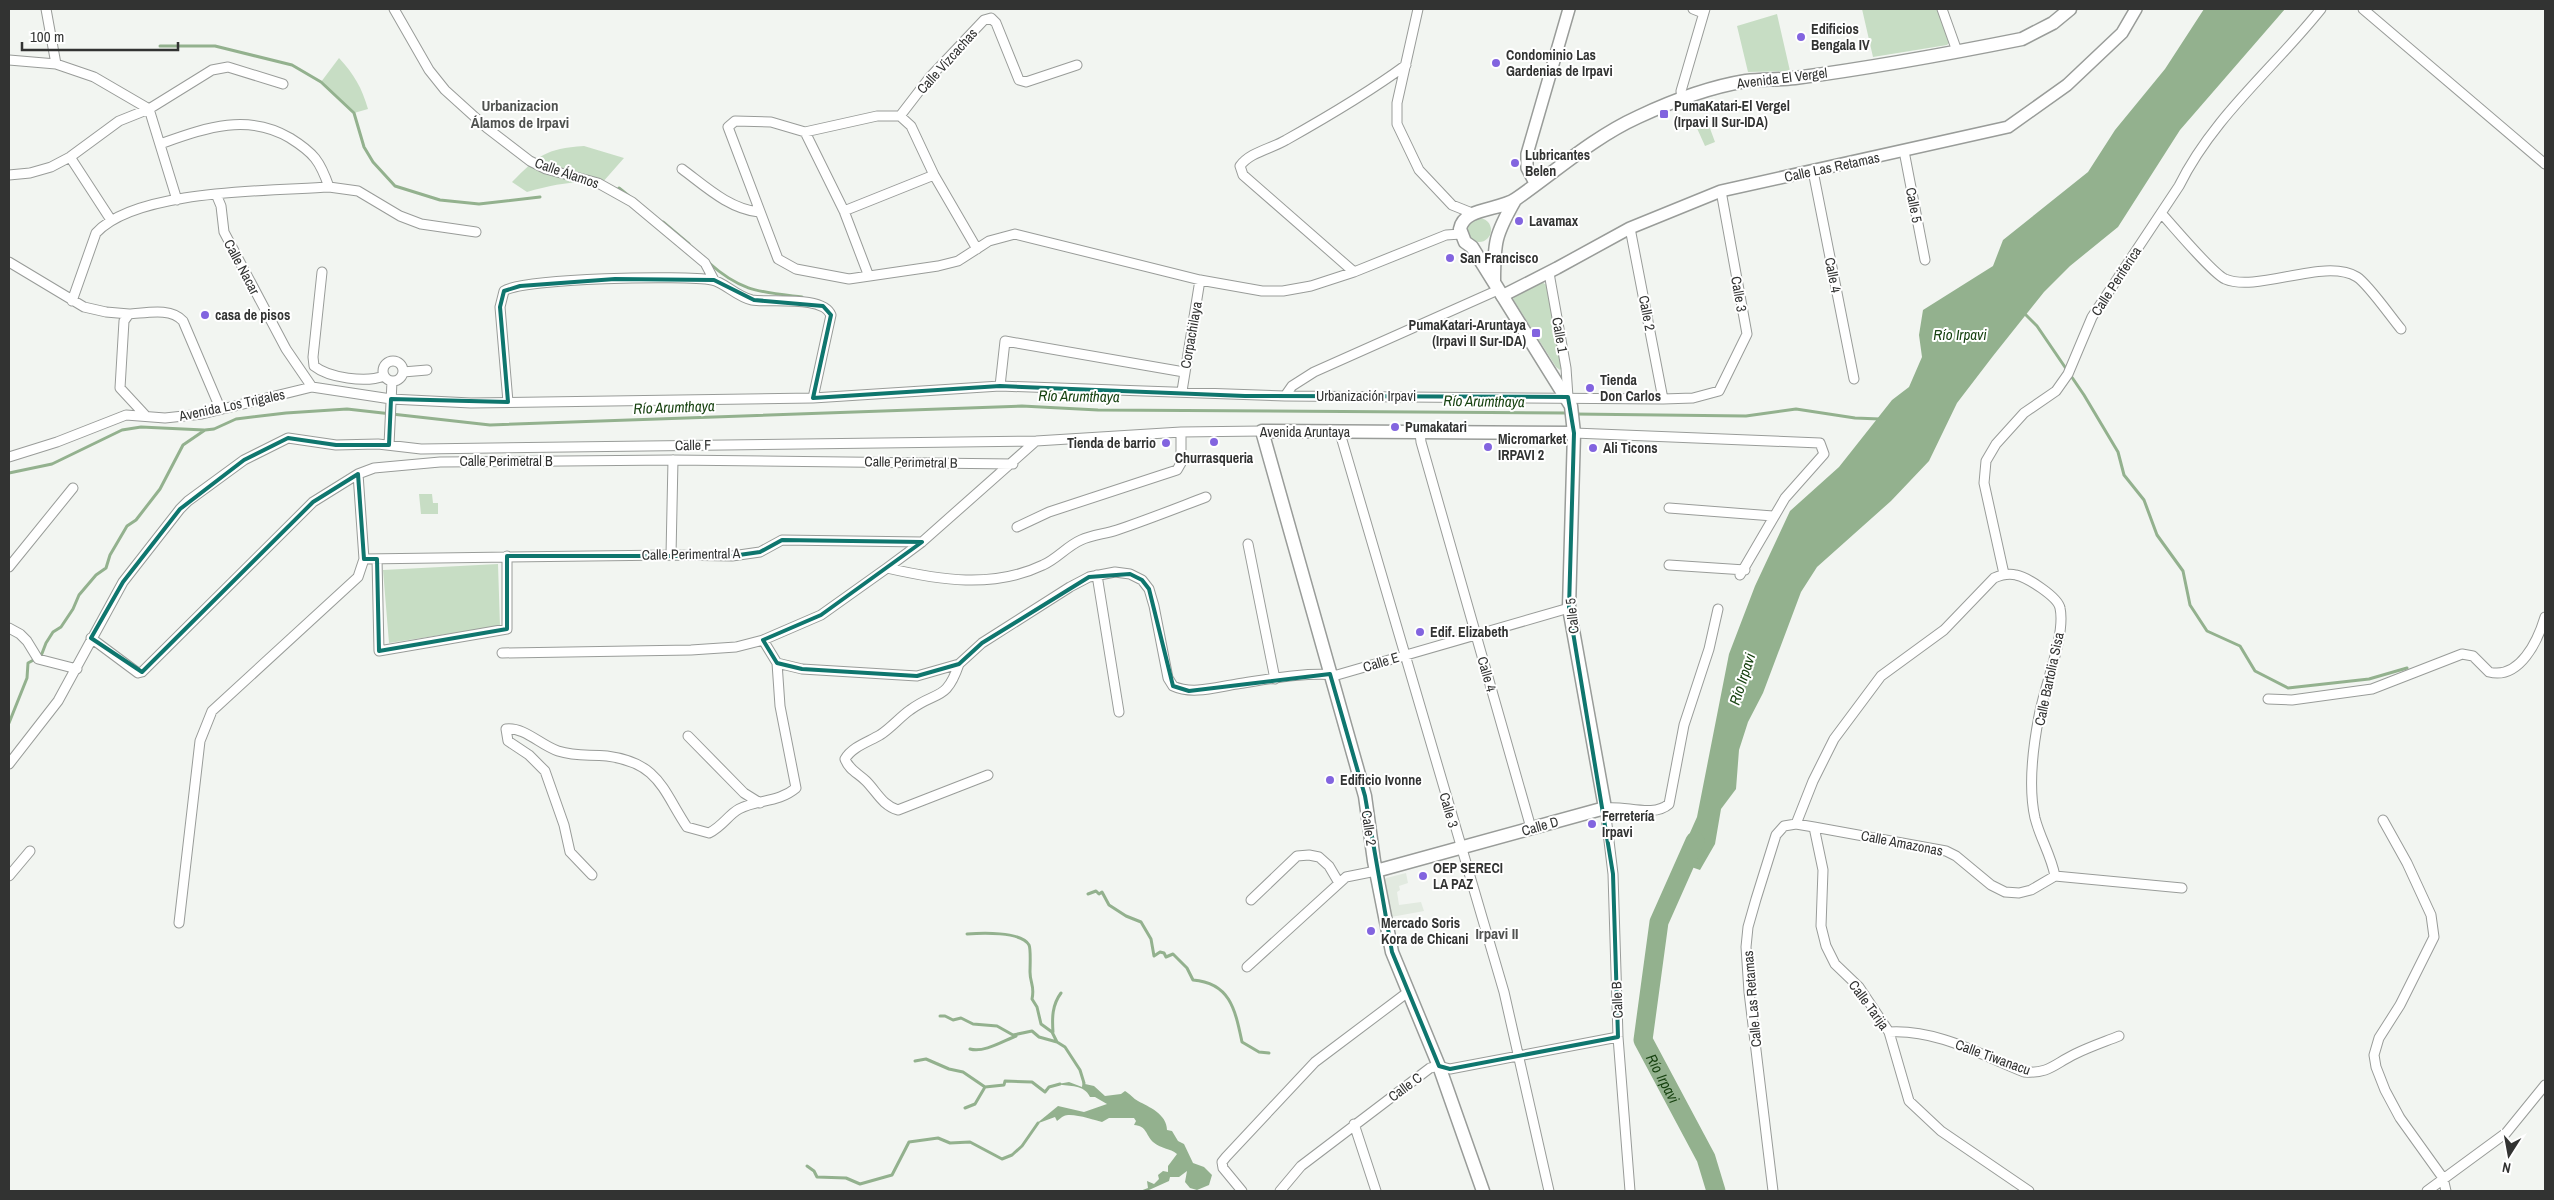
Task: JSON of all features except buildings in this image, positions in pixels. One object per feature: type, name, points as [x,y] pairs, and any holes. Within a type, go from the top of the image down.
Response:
[{"type":"main road","name":"Avenida El Vergel","points":[[1515,200],[1535,183],[1617,128],[1682,99],[1748,81],[1794,78],[1957,51],[2022,38],[2053,23],[2070,9]]},
{"type":"main road","points":[[1515,200],[1476,213],[1461,224],[1461,234],[1472,248],[1570,401],[1573,427]]},
{"type":"main road","points":[[1472,248],[1485,247],[1496,236],[1515,200]]},
{"type":"main road","points":[[1476,213],[1494,221],[1498,289]]},
{"type":"main road","name":"Avenida Aruntaya","points":[[1262,431],[1420,433],[1573,427]]},
{"type":"main road","name":"Calle 5","points":[[1573,427],[1569,608],[1605,808]]},
{"type":"main road","name":"Calle 2","points":[[1262,431],[1262,439],[1365,796],[1387,935],[1408,992],[1439,1066],[1483,1191]]},
{"type":"main road","name":"Calle D","points":[[1376,871],[1605,808]]},
{"type":"street","points":[[46,9],[56,64]]},
{"type":"street","name":"Calle Álamos","points":[[394,9],[434,77],[445,90],[487,128],[538,165],[598,183],[632,202],[705,263],[714,280]]},
{"type":"street","points":[[1418,9],[1397,103],[1398,124],[1419,170],[1452,205],[1476,213]]},
{"type":"street","points":[[1535,183],[1527,168],[1527,154],[1569,9]]},
{"type":"street","points":[[1682,99],[1681,91],[1704,11],[1693,9]]},
{"type":"street","points":[[1942,9],[1957,51]]},
{"type":"street","name":"Calle Las Retamas","points":[[1498,289],[1549,273],[1630,228],[1721,191],[2008,127],[2067,85],[2122,33],[2136,9]]},
{"type":"street","name":"Calle Periferica","points":[[2004,574],[1984,483],[1986,461],[1996,444],[2024,413],[2056,390],[2068,374],[2092,318],[2161,213],[2189,165],[2224,116],[2294,43],[2321,9]]},
{"type":"street","points":[[2362,9],[2545,164]]},
{"type":"street","name":"Calle Vizcachas","points":[[900,116],[930,77],[984,20],[991,18],[996,23],[1019,80],[1026,82],[1077,66]]},
{"type":"street","points":[[9,60],[56,64],[94,77],[149,109],[177,200]]},
{"type":"street","points":[[1354,272],[1244,176],[1240,166],[1252,155],[1271,149],[1368,93],[1406,65]]},
{"type":"street","points":[[9,175],[30,173],[51,167],[70,157],[119,121],[149,109],[202,75],[228,67],[283,84]]},
{"type":"street","points":[[977,249],[934,175],[911,126],[900,116],[878,116],[805,132],[771,122],[747,120],[735,121],[728,127],[778,259],[796,269],[848,279],[868,274],[938,266],[958,261],[996,238],[1016,234],[1235,288],[1283,291],[1312,286],[1354,272],[1446,235],[1461,234]]},
{"type":"street","points":[[160,144],[217,127],[251,124],[264,126],[286,136],[313,155],[322,164],[329,187]]},
{"type":"street","points":[[805,132],[844,211],[868,274]]},
{"type":"street","name":"Calle 5","points":[[1904,151],[1924,260]]},
{"type":"street","points":[[70,157],[111,220]]},
{"type":"street","points":[[682,169],[720,197],[740,208],[759,212]]},
{"type":"street","name":"Calle 4","points":[[1813,171],[1854,379]]},
{"type":"street","points":[[844,211],[934,175]]},
{"type":"street","points":[[72,301],[96,233],[111,220],[148,206],[177,200],[216,194],[329,187],[358,191],[400,216],[421,224],[476,232]]},
{"type":"street","name":"Calle 3","points":[[1719,391],[1747,334],[1721,191]]},
{"type":"street","name":"Calle Nacar","points":[[216,194],[221,206],[224,232],[286,349],[312,387]]},
{"type":"street","points":[[2161,213],[2223,278],[2238,281],[2327,271],[2346,272],[2359,278],[2401,329]]},
{"type":"street","name":"Calle 2","points":[[1630,228],[1663,399]]},
{"type":"street","points":[[9,262],[84,307],[128,314],[171,313],[178,315],[183,321],[220,408]]},
{"type":"street","points":[[322,272],[313,357],[314,366],[322,372],[342,376],[375,379],[384,376]]},
{"type":"street","name":"Calle 1","points":[[1549,273],[1570,401]]},
{"type":"street","points":[[508,402],[500,306],[501,296],[508,288],[615,279],[714,280],[745,298],[798,302],[829,309],[831,314],[813,398]]},
{"type":"street","name":"Corpachilaya","points":[[1182,391],[1200,280]]},
{"type":"street","points":[[1285,396],[1292,386],[1314,372],[1498,289]]},
{"type":"street","points":[[128,314],[124,321],[120,388],[145,415]]},
{"type":"street","points":[[1000,386],[1005,341],[1184,372]]},
{"type":"street","points":[[403,372],[398,363],[388,362],[382,371],[384,376],[392,381],[397,380],[403,372],[427,370]]},
{"type":"street","points":[[389,445],[392,381]]},
{"type":"street","name":"Urbanización Irpavi","points":[[312,387],[391,400],[471,403],[813,398],[1000,386],[1182,391],[1245,396],[1570,401],[1693,398],[1719,391]]},
{"type":"street","name":"Avenida Los Trigales","points":[[9,458],[57,442],[126,415],[165,418],[185,416],[312,387]]},
{"type":"street","points":[[1573,427],[1820,443],[1824,454],[1790,492],[1773,516],[1742,572],[1669,565]]},
{"type":"street","name":"Avenida Aruntaya","points":[[1036,441],[1181,432],[1262,431]]},
{"type":"street","points":[[1017,527],[1049,512],[1178,470],[1182,463],[1181,432]]},
{"type":"street","name":"Calle 3","points":[[1342,432],[1342,440],[1460,849],[1504,992],[1549,1191]]},
{"type":"street","name":"Calle 4","points":[[1420,433],[1531,828]]},
{"type":"street","name":"Calle F","points":[[9,764],[58,701],[77,669],[91,638],[117,590],[140,558],[188,500],[244,460],[288,438],[350,445],[389,445],[421,449],[1036,441]]},
{"type":"street","points":[[502,653],[691,650],[736,647],[763,640],[821,615],[887,568],[922,542],[1013,464],[1036,441]]},
{"type":"street","points":[[671,555],[673,460]]},
{"type":"street","name":"Calle Perimetral B","points":[[91,638],[138,673],[142,672],[313,502],[358,474],[392,465],[440,462],[673,460],[1013,464]]},
{"type":"street","points":[[179,923],[200,741],[212,711],[351,586],[358,577],[364,559],[358,474]]},
{"type":"street","points":[[9,567],[73,488]]},
{"type":"street","points":[[887,568],[965,582],[981,582],[1011,577],[1044,565],[1061,555],[1079,540],[1140,522],[1206,497]]},
{"type":"street","points":[[1669,508],[1773,516]]},
{"type":"street","name":"Calle Perimentral A","points":[[364,559],[507,556],[732,556],[760,552],[782,540],[922,542]]},
{"type":"street","points":[[1248,544],[1275,678]]},
{"type":"street","points":[[377,560],[379,651],[507,629],[507,556]]},
{"type":"street","name":"Calle E","points":[[1097,575],[1115,572],[1130,574],[1142,580],[1149,589],[1154,606],[1168,678],[1173,686],[1189,691],[1275,678],[1337,675],[1569,608]]},
{"type":"street","points":[[1796,824],[1813,781],[1834,739],[1881,676],[1944,630],[1994,578],[2004,574]]},
{"type":"street","name":"Calle Bartolia Sisa","points":[[2004,574],[2017,575],[2032,583],[2054,598],[2060,606],[2060,629],[2039,716],[2033,782],[2036,819],[2051,857],[2055,876]]},
{"type":"street","points":[[777,663],[802,669],[916,676],[959,664],[982,643],[1070,588],[1097,575],[1119,712]]},
{"type":"street","name":"Calle D","points":[[1605,808],[1619,806],[1654,811],[1662,810],[1668,804],[1684,725],[1709,649],[1718,609]]},
{"type":"street","points":[[2268,699],[2292,700],[2372,689],[2462,654],[2473,656],[2489,672],[2500,672],[2517,664],[2532,650],[2545,617]]},
{"type":"street","points":[[9,628],[20,634],[27,641],[38,659],[77,669]]},
{"type":"street","points":[[592,876],[570,852],[564,825],[545,771],[529,755],[508,740],[506,730],[516,728],[553,749],[574,756],[607,756],[644,767],[659,779],[687,827],[709,833],[721,827],[738,810],[786,797],[796,788],[780,706],[777,663],[763,640]]},
{"type":"street","points":[[959,664],[952,683],[940,695],[912,708],[881,734],[848,753],[845,759],[847,766],[866,781],[889,807],[898,810],[988,775]]},
{"type":"street","points":[[688,736],[744,793],[760,803]]},
{"type":"street","name":"Calle B","points":[[1605,808],[1614,874],[1618,1037],[1630,1191]]},
{"type":"street","points":[[2383,820],[2407,863],[2431,915],[2434,937],[2400,1005],[2379,1038],[2374,1054],[2376,1066],[2384,1090],[2400,1118],[2443,1178],[2446,1191]]},
{"type":"street","name":"Calle Las Retamas","points":[[1773,1191],[1749,992],[1746,947],[1748,927],[1776,835],[1784,826],[1796,824]]},
{"type":"street","name":"Calle Amazonas","points":[[1796,824],[1946,850],[1991,885],[2005,892],[2019,893],[2031,890],[2055,876]]},
{"type":"street","name":"Calle Tarija","points":[[1814,826],[1823,870],[1821,926],[1826,946],[1835,964],[1859,987],[1890,1032],[1910,1101],[1941,1131],[2028,1191]]},
{"type":"street","points":[[9,876],[30,851]]},
{"type":"street","points":[[1250,900],[1297,856],[1309,855],[1318,857],[1329,866],[1339,883]]},
{"type":"street","name":"Calle D","points":[[1247,967],[1346,877],[1376,871]]},
{"type":"street","points":[[2055,876],[2182,888]]},
{"type":"street","points":[[1242,1191],[1223,1168],[1222,1162],[1226,1157],[1315,1062],[1408,992]]},
{"type":"street","name":"Calle Tiwanacu","points":[[1890,1032],[1919,1032],[1935,1036],[2024,1072],[2038,1073],[2050,1069],[2086,1048],[2119,1036]]},
{"type":"street","name":"Calle C","points":[[1280,1191],[1301,1166],[1430,1068],[1439,1066],[1450,1069],[1618,1037]]},
{"type":"street","points":[[2427,1191],[2443,1178],[2479,1155],[2506,1133],[2545,1085]]},
{"type":"street","points":[[1354,1124],[1376,1191]]},
{"type":"highlighted area","points":[[615,279],[714,280],[754,300],[823,306],[831,315],[813,398],[1000,386],[1245,396],[1568,397],[1574,433],[1569,608],[1613,874],[1618,1037],[1450,1069],[1439,1066],[1392,952],[1365,796],[1330,674],[1189,691],[1173,686],[1149,589],[1142,580],[1130,574],[1089,577],[982,643],[959,664],[917,676],[802,669],[777,663],[763,640],[821,615],[922,542],[782,540],[760,552],[732,556],[507,556],[507,629],[379,651],[377,559],[364,559],[358,474],[313,502],[142,672],[91,638],[123,582],[180,509],[244,460],[288,438],[336,445],[389,445],[391,399],[508,402],[500,307],[504,291],[520,286]]},
{"type":"shaded area","points":[[1862,9],[1938,9],[1951,41],[1947,45],[1873,57]]},
{"type":"shaded area","points":[[1777,14],[1790,71],[1748,72],[1737,26]]},
{"type":"shaded area","points":[[339,58],[357,82],[368,109],[354,113],[321,82]]},
{"type":"shaded area","points":[[1708,123],[1715,142],[1705,146],[1696,126]]},
{"type":"shaded area","points":[[584,146],[624,158],[602,183],[564,184],[527,192],[512,182],[529,165],[544,155],[560,149]]},
{"type":"shaded area","points":[[1479,218],[1487,222],[1491,230],[1487,238],[1479,242],[1471,238],[1467,230],[1471,222]]},
{"type":"shaded area","points":[[1542,282],[1548,286],[1562,368],[1560,370],[1556,367],[1513,299],[1515,295]]},
{"type":"shaded area","points":[[419,494],[432,494],[433,503],[438,503],[438,514],[421,514]]},
{"type":"shaded area","points":[[498,564],[500,626],[389,643],[383,570]]},
{"type":"shaded area","points":[[1406,873],[1408,883],[1399,886],[1400,890],[1397,892],[1399,905],[1421,902],[1424,911],[1391,917],[1383,882],[1386,878]]},
{"type":"water","name":"Río Irpavi","points":[[2204,9],[2285,9],[2180,130],[2118,227],[2070,266],[2044,292],[1993,356],[1957,403],[1929,461],[1891,501],[1817,567],[1801,592],[1763,693],[1748,722],[1739,750],[1736,789],[1721,809],[1715,844],[1700,870],[1677,862],[1697,817],[1729,654],[1755,586],[1790,511],[1839,467],[1892,400],[1909,387],[1922,357],[1919,335],[1923,310],[1993,266],[2003,240],[2088,172],[2115,130],[2165,69]]},
{"type":"water","points":[[1083,1079],[1085,1084],[1094,1086],[1105,1096],[1121,1094],[1125,1091],[1161,1115],[1167,1130],[1172,1131],[1178,1141],[1184,1144],[1193,1163],[1204,1167],[1212,1175],[1209,1185],[1197,1190],[1190,1188],[1185,1182],[1187,1171],[1179,1177],[1170,1177],[1169,1181],[1149,1190],[1140,1191],[1148,1188],[1147,1181],[1154,1184],[1159,1179],[1158,1175],[1163,1171],[1168,1172],[1168,1166],[1177,1154],[1153,1142],[1144,1129],[1134,1125],[1136,1121],[1134,1118],[1109,1118],[1102,1122],[1067,1115],[1057,1121],[1055,1117],[1036,1124],[1058,1106],[1084,1112],[1107,1104],[1095,1097],[1090,1097],[1080,1088],[1058,1084],[1069,1082],[1082,1087]]},
{"type":"waterway","points":[[160,46],[215,46],[292,65],[321,82],[354,113],[364,147],[373,162],[395,186],[440,200],[479,204],[540,197]]},
{"type":"waterway","points":[[619,188],[629,196]]},
{"type":"waterway","points":[[663,222],[689,244]]},
{"type":"waterway","points":[[708,262],[741,285],[763,292],[802,297]]},
{"type":"waterway","points":[[2023,312],[2037,326],[2084,395],[2118,452],[2124,475],[2144,500],[2157,535],[2183,571],[2190,605],[2207,631],[2240,646],[2255,671],[2288,688],[2369,679],[2407,668]]},
{"type":"waterway","name":"Río Arumthaya","points":[[9,723],[27,678],[28,663],[41,656],[46,643],[53,632],[61,627],[73,609],[79,595],[96,575],[106,568],[110,555],[127,526],[136,520],[160,489],[183,445],[205,430],[214,429],[236,419],[347,409],[490,425],[1022,406],[1098,410],[1568,413]]},
{"type":"waterway","name":"Río Arumthaya","points":[[1574,414],[1746,416],[1796,409],[1855,418],[1880,419]]},
{"type":"waterway","points":[[9,473],[52,464],[122,430],[141,427],[204,430]]},
{"type":"waterway","name":"Río Irpavi","points":[[1695,841],[1659,922],[1643,1040],[1706,1158],[1716,1191]]},
{"type":"waterway","points":[[1088,894],[1096,891],[1099,894],[1102,892],[1109,905],[1126,916],[1141,922],[1151,939],[1154,956],[1160,952],[1164,953],[1166,957],[1173,954],[1187,968],[1193,980],[1205,982],[1223,992],[1229,1000],[1237,1019],[1242,1042],[1259,1052],[1269,1053]]},
{"type":"waterway","points":[[967,934],[990,933],[1009,935],[1025,940],[1029,945],[1032,999],[1037,1007],[1041,1024],[1052,1032],[1057,1042],[1065,1047],[1080,1070],[1084,1083]]},
{"type":"waterway","points":[[1053,1032],[1053,1012],[1061,993]]},
{"type":"waterway","points":[[940,1016],[953,1020],[961,1018],[973,1024],[997,1026],[1013,1035],[1032,1031],[1039,1037],[1057,1042]]},
{"type":"waterway","points":[[970,1049],[987,1048],[1016,1036]]},
{"type":"waterway","points":[[915,1061],[926,1059],[949,1069],[963,1072],[985,1087],[1004,1085],[1005,1081],[1032,1082],[1045,1092],[1049,1087],[1060,1084]]},
{"type":"waterway","points":[[965,1108],[975,1104],[985,1087]]},
{"type":"waterway","points":[[807,1166],[814,1171],[817,1177],[846,1178],[860,1184],[892,1175],[909,1142],[938,1138],[950,1143],[970,1142],[1002,1159],[1012,1155],[1022,1146],[1038,1123]]},
{"type":"place","name":"Edificios Bengala IV","points":[[1801,37]]},
{"type":"place","name":"Condominio Las Gardenias de Irpavi","points":[[1496,63]]},
{"type":"place","name":"PumaKatari-El Vergel (Irpavi II Sur-IDA)","points":[[1664,114]]},
{"type":"place","name":"Lubricantes Belen","points":[[1515,163]]},
{"type":"place","name":"Lavamax","points":[[1519,221]]},
{"type":"place","name":"San Francisco","points":[[1450,258]]},
{"type":"place","name":"casa de pisos","points":[[205,315]]},
{"type":"place","name":"PumaKatari-Aruntaya (Irpavi II Sur-IDA)","points":[[1536,333]]},
{"type":"place","name":"Tienda Don Carlos","points":[[1590,388]]},
{"type":"place","name":"Pumakatari","points":[[1395,427]]},
{"type":"place","name":"Churrasqueria","points":[[1214,442]]},
{"type":"place","name":"Tienda de barrio","points":[[1166,443]]},
{"type":"place","name":"Micromarket IRPAVI 2","points":[[1488,447]]},
{"type":"place","name":"Ali Ticons","points":[[1593,448]]},
{"type":"place","name":"Edif. Elizabeth","points":[[1420,632]]},
{"type":"place","name":"Edificio Ivonne","points":[[1330,780]]},
{"type":"place","name":"Ferretería Irpavi","points":[[1592,824]]},
{"type":"place","name":"OEP SERECI LA PAZ","points":[[1423,876]]},
{"type":"place","name":"Mercado Soris Kora de Chicani","points":[[1371,931]]},
{"type":"district","name":"Urbanizacion Álamos de Irpavi","points":[[520,114]]},
{"type":"district","name":"Irpavi II","points":[[1497,933]]}]
